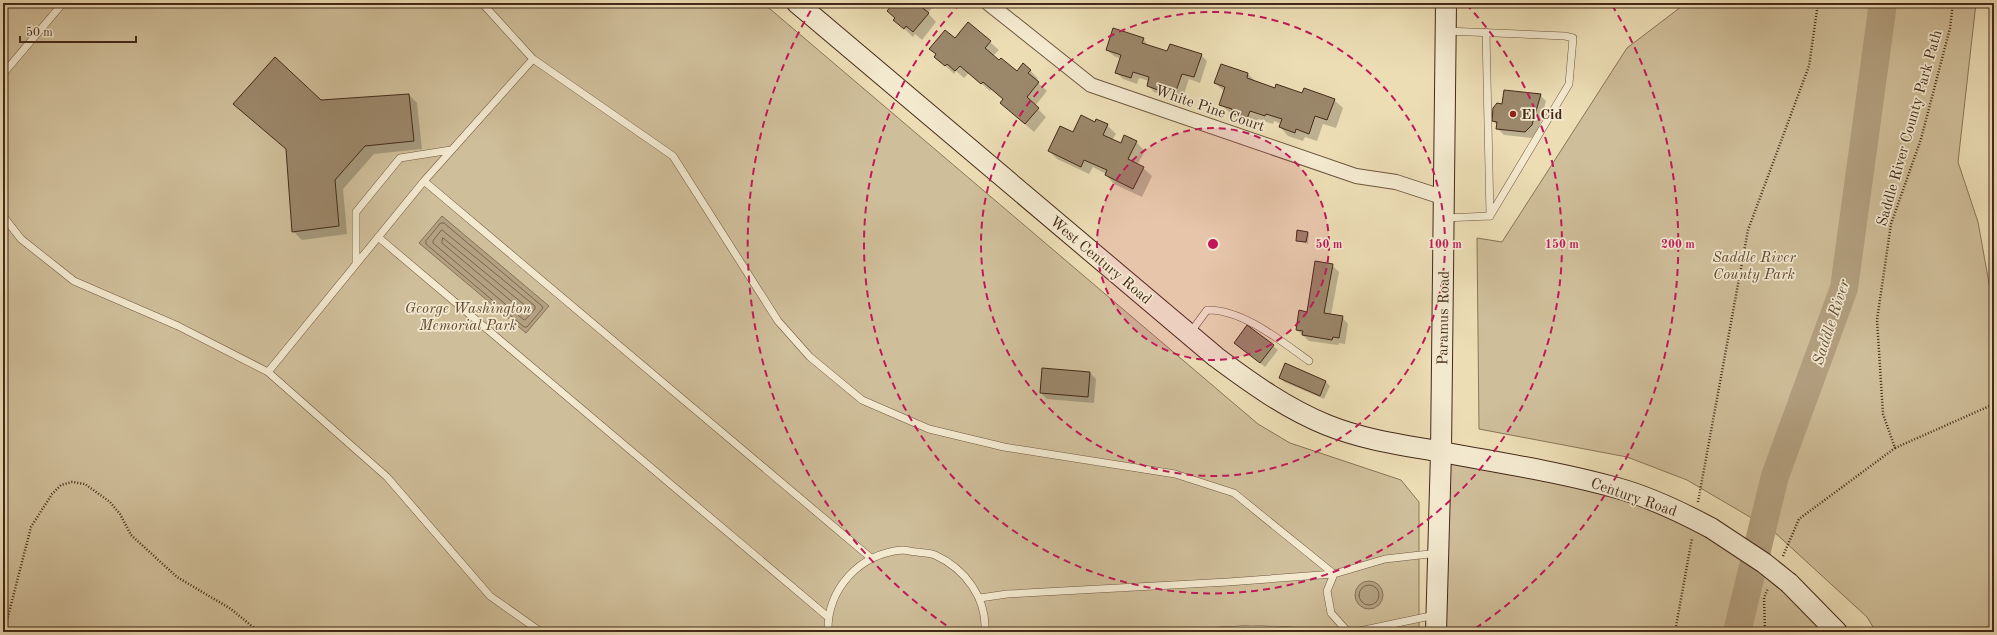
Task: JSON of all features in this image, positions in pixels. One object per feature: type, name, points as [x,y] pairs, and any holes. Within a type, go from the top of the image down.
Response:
[{"type":"main road","name":"West Century Road","points":[[797,3],[1216,358],[1293,408],[1327,425],[1370,439],[1441,452]]},
{"type":"main road","name":"Paramus Road","points":[[1436,623],[1441,452],[1446,3]]},
{"type":"main road","name":"Century Road","points":[[1441,452],[1617,488],[1648,498],[1703,524],[1764,564],[1780,584],[1837,632]]},
{"type":"street","name":"White Pine Court","points":[[988,3],[1091,84],[1356,176],[1396,182],[1445,198]]},
{"type":"lane","points":[[3,74],[63,3]]},
{"type":"lane","points":[[482,3],[533,59],[673,156],[778,321],[810,357],[862,400],[929,429],[1004,447],[1174,474],[1234,493],[1334,574]]},
{"type":"lane","points":[[1446,31],[1486,32],[1573,38],[1569,84],[1490,216]]},
{"type":"lane","points":[[1486,32],[1490,216]]},
{"type":"lane","points":[[268,372],[424,181],[533,59]]},
{"type":"lane","points":[[356,264],[356,212],[400,158],[451,150]]},
{"type":"lane","points":[[424,181],[872,558]]},
{"type":"lane","points":[[3,216],[21,238],[74,281],[178,326],[268,372],[387,477],[490,596],[541,632]]},
{"type":"lane","points":[[1444,218],[1490,216]]},
{"type":"lane","points":[[378,237],[828,617]]},
{"type":"lane","points":[[1189,335],[1207,310],[1218,310],[1266,330],[1309,360]]},
{"type":"lane","points":[[828,632],[828,617],[836,593],[851,573],[872,558],[902,550],[934,555],[962,572],[980,598],[986,620],[985,632]]},
{"type":"lane","points":[[980,598],[1007,594],[1228,582],[1334,574],[1385,559],[1438,553]]},
{"type":"lane","points":[[1334,574],[1327,592],[1331,613],[1348,632]]},
{"type":"lane","points":[[1355,632],[1436,623]]},
{"type":"lane","points":[[1198,632],[1252,629],[1320,632]]},
{"type":"path","points":[[1675,632],[1703,524],[1748,230],[1809,66],[1818,3]]},
{"type":"path","name":"Saddle River County Park Path","points":[[1895,448],[1883,414],[1877,320],[1891,224],[1921,139],[1950,28],[1953,3]]},
{"type":"path","points":[[1780,562],[1799,519],[1895,448],[1994,404]]},
{"type":"path","points":[[4,632],[31,527],[52,494],[61,485],[72,482],[85,484],[110,502],[120,514],[131,535],[177,577],[231,609],[259,632]]},
{"type":"path","points":[[1764,632],[1764,598],[1780,584]]},
{"type":"green space","name":"George Washington Memorial Park","points":[[3,3],[763,3],[1258,424],[1290,443],[1401,480],[1419,502],[1419,632],[3,632]]},
{"type":"green space","name":"Saddle River County Park","points":[[1686,3],[1976,3],[1958,162],[1978,222],[1994,311],[1994,632],[1876,632],[1867,617],[1772,530],[1687,480],[1627,457],[1479,429],[1477,238],[1502,242],[1627,48]]},
{"type":"green space","points":[[1441,452],[1585,480],[1711,528],[1837,632],[1436,632]]},
{"type":"water","points":[[442,216],[549,306],[526,333],[419,243]]},
{"type":"water","points":[[1369,581],[1379,585],[1383,595],[1379,605],[1369,609],[1359,605],[1355,595],[1359,585]]},
{"type":"building","points":[[888,3],[921,3],[919,5],[929,13],[913,32],[906,26],[904,29],[893,20],[895,18],[887,11],[891,6]]},
{"type":"building","points":[[968,22],[991,41],[985,48],[999,60],[1001,58],[1017,71],[1023,63],[1031,70],[1028,73],[1039,82],[1027,97],[1039,108],[1025,124],[1000,103],[1003,99],[983,82],[981,84],[960,66],[955,71],[947,64],[945,66],[934,57],[936,54],[929,49],[945,30],[955,38]]},
{"type":"building","points":[[1113,28],[1144,38],[1142,43],[1167,51],[1170,44],[1202,54],[1194,77],[1182,74],[1176,91],[1163,87],[1161,91],[1147,86],[1149,77],[1133,72],[1131,78],[1115,73],[1121,55],[1106,50]]},
{"type":"building","points":[[275,57],[321,100],[409,94],[414,141],[365,146],[335,180],[339,226],[292,232],[286,149],[233,104]]},
{"type":"building","points":[[1221,64],[1248,73],[1247,78],[1275,88],[1276,84],[1302,93],[1304,88],[1335,99],[1327,120],[1315,116],[1309,134],[1296,129],[1295,133],[1279,127],[1282,119],[1266,114],[1265,116],[1250,111],[1247,119],[1231,113],[1232,109],[1219,105],[1225,87],[1214,83]]},
{"type":"building","name":"El Cid","points":[[1504,90],[1541,94],[1532,125],[1525,132],[1496,129],[1497,122],[1492,121],[1493,108],[1497,103],[1502,104]]},
{"type":"building","points":[[1081,115],[1095,122],[1096,119],[1108,124],[1103,135],[1121,143],[1124,135],[1137,141],[1128,159],[1144,167],[1133,189],[1105,175],[1107,170],[1084,160],[1081,167],[1048,151],[1060,126],[1073,132]]},
{"type":"building","points":[[1297,230],[1308,232],[1306,242],[1296,241]]},
{"type":"building","points":[[1315,261],[1333,264],[1324,313],[1343,316],[1339,338],[1333,337],[1332,340],[1302,335],[1303,331],[1296,330],[1299,310],[1307,312]]},
{"type":"building","points":[[1247,325],[1274,345],[1260,363],[1234,343]]},
{"type":"building","points":[[1285,363],[1326,381],[1320,396],[1279,378]]},
{"type":"building","points":[[1042,368],[1090,372],[1088,397],[1040,393]]},
{"type":"waterway","name":"Saddle River","points":[[1737,632],[1775,476],[1844,288],[1883,3]]},
{"type":"place","name":"El Cid","points":[[1513,114]]}]
